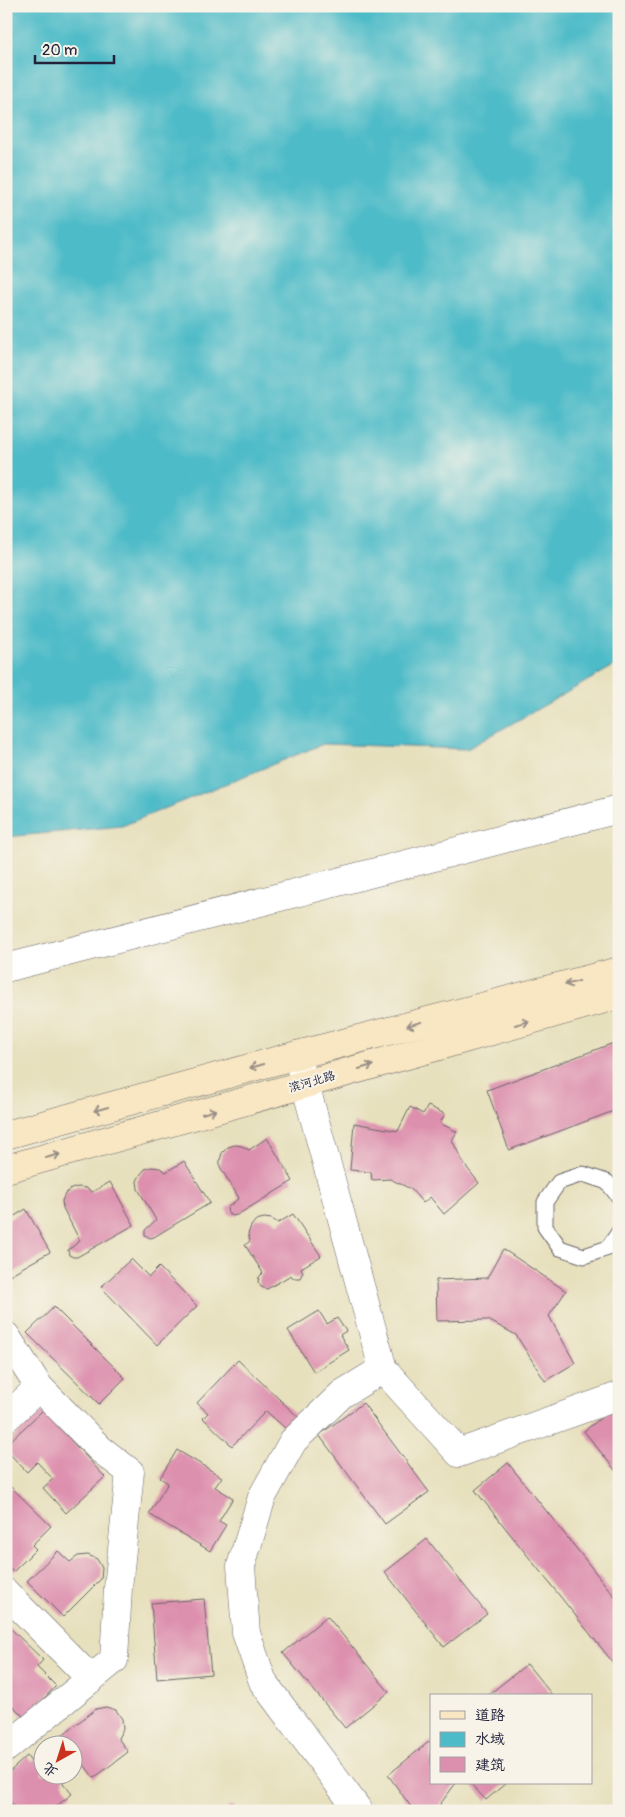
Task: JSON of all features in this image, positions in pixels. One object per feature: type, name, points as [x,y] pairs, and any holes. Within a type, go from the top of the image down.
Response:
[{"type":"main road","points":[[6,1136],[297,1054],[619,971]]},
{"type":"main road","name":"滨河北路","points":[[6,1169],[619,996]]},
{"type":"street","points":[[6,968],[619,809]]},
{"type":"street","points":[[297,1054],[383,1369],[459,1453],[619,1396]]},
{"type":"street","points":[[6,1336],[40,1387],[100,1449],[130,1472],[118,1588],[114,1660],[6,1748]]},
{"type":"street","points":[[359,1811],[263,1682],[246,1633],[241,1566],[262,1497],[293,1441],[342,1394],[383,1369]]},
{"type":"street","points":[[6,1418],[40,1387]]},
{"type":"street","points":[[6,1593],[90,1679]]},
{"type":"lane","points":[[619,1197],[607,1182],[584,1174],[560,1182],[545,1202],[545,1228],[560,1248],[584,1256],[608,1248],[619,1232]]},
{"type":"water","points":[[6,6],[619,6],[619,665],[612,667],[467,749],[323,744],[122,826],[6,837]]},
{"type":"building","points":[[619,1041],[619,1109],[509,1150],[487,1090]]},
{"type":"building","points":[[428,1106],[445,1114],[440,1123],[457,1132],[452,1140],[464,1164],[479,1183],[444,1214],[430,1197],[423,1203],[411,1189],[390,1179],[372,1180],[371,1172],[350,1170],[354,1123],[398,1131],[410,1107],[423,1114]]},
{"type":"building","points":[[267,1138],[293,1181],[237,1215],[232,1216],[228,1213],[227,1208],[239,1198],[220,1167],[222,1153],[228,1147],[235,1145],[249,1150]]},
{"type":"building","points":[[184,1161],[210,1203],[150,1238],[145,1235],[145,1230],[156,1220],[138,1189],[137,1181],[145,1169],[152,1167],[160,1168],[166,1172]]},
{"type":"building","points":[[110,1182],[134,1225],[77,1257],[69,1255],[68,1250],[80,1241],[63,1208],[62,1201],[65,1194],[71,1189],[78,1187],[86,1188],[92,1192]]},
{"type":"building","points":[[26,1209],[50,1252],[6,1277],[6,1219],[8,1220]]},
{"type":"building","points":[[293,1214],[321,1256],[301,1268],[303,1272],[300,1278],[293,1278],[291,1275],[267,1289],[261,1287],[258,1282],[259,1277],[263,1273],[245,1245],[250,1241],[248,1234],[251,1226],[256,1220],[264,1218],[272,1219],[278,1223]]},
{"type":"building","points":[[503,1249],[566,1291],[549,1316],[575,1363],[545,1381],[516,1335],[488,1320],[437,1321],[436,1280],[487,1278]]},
{"type":"building","points":[[131,1259],[149,1277],[159,1267],[197,1306],[157,1345],[101,1287]]},
{"type":"building","points":[[54,1307],[125,1378],[99,1404],[27,1333]]},
{"type":"building","points":[[319,1311],[327,1324],[337,1318],[346,1331],[340,1335],[349,1350],[314,1372],[288,1330]]},
{"type":"building","points":[[238,1360],[298,1417],[286,1429],[266,1411],[232,1446],[203,1418],[208,1413],[197,1403]]},
{"type":"building","points":[[363,1403],[429,1492],[385,1524],[319,1435]]},
{"type":"building","points":[[619,1404],[619,1475],[584,1431]]},
{"type":"building","points":[[43,1410],[105,1477],[66,1513],[43,1488],[53,1479],[37,1462],[27,1472],[6,1450],[6,1445]]},
{"type":"building","points":[[177,1450],[222,1477],[215,1487],[233,1498],[219,1521],[226,1525],[210,1551],[149,1514],[168,1483],[160,1478]]},
{"type":"building","points":[[508,1463],[619,1602],[619,1670],[475,1490]]},
{"type":"building","points":[[6,1482],[51,1526],[32,1545],[36,1549],[13,1572],[6,1565]]},
{"type":"building","points":[[427,1539],[487,1614],[444,1647],[385,1572]]},
{"type":"building","points":[[58,1551],[70,1562],[78,1556],[88,1555],[97,1559],[102,1568],[101,1579],[63,1617],[27,1581]]},
{"type":"building","points":[[204,1599],[211,1674],[157,1679],[151,1603]]},
{"type":"building","points":[[327,1616],[389,1692],[345,1728],[283,1653]]},
{"type":"building","points":[[6,1624],[43,1660],[37,1667],[56,1686],[25,1718],[6,1699]]},
{"type":"building","points":[[527,1664],[551,1694],[490,1694]]},
{"type":"building","points":[[106,1707],[116,1710],[122,1719],[123,1729],[118,1738],[128,1752],[94,1778],[82,1762],[82,1734],[63,1734],[96,1709]]},
{"type":"building","points":[[430,1741],[430,1784],[455,1784],[435,1811],[414,1811],[388,1775]]},
{"type":"building","points":[[27,1756],[32,1761],[32,1784],[64,1784],[72,1794],[50,1811],[19,1811],[6,1797],[6,1775]]},
{"type":"building","points":[[471,1784],[505,1784],[486,1800]]},
{"type":"building","points":[[231,1805],[236,1811],[225,1811]]}]
